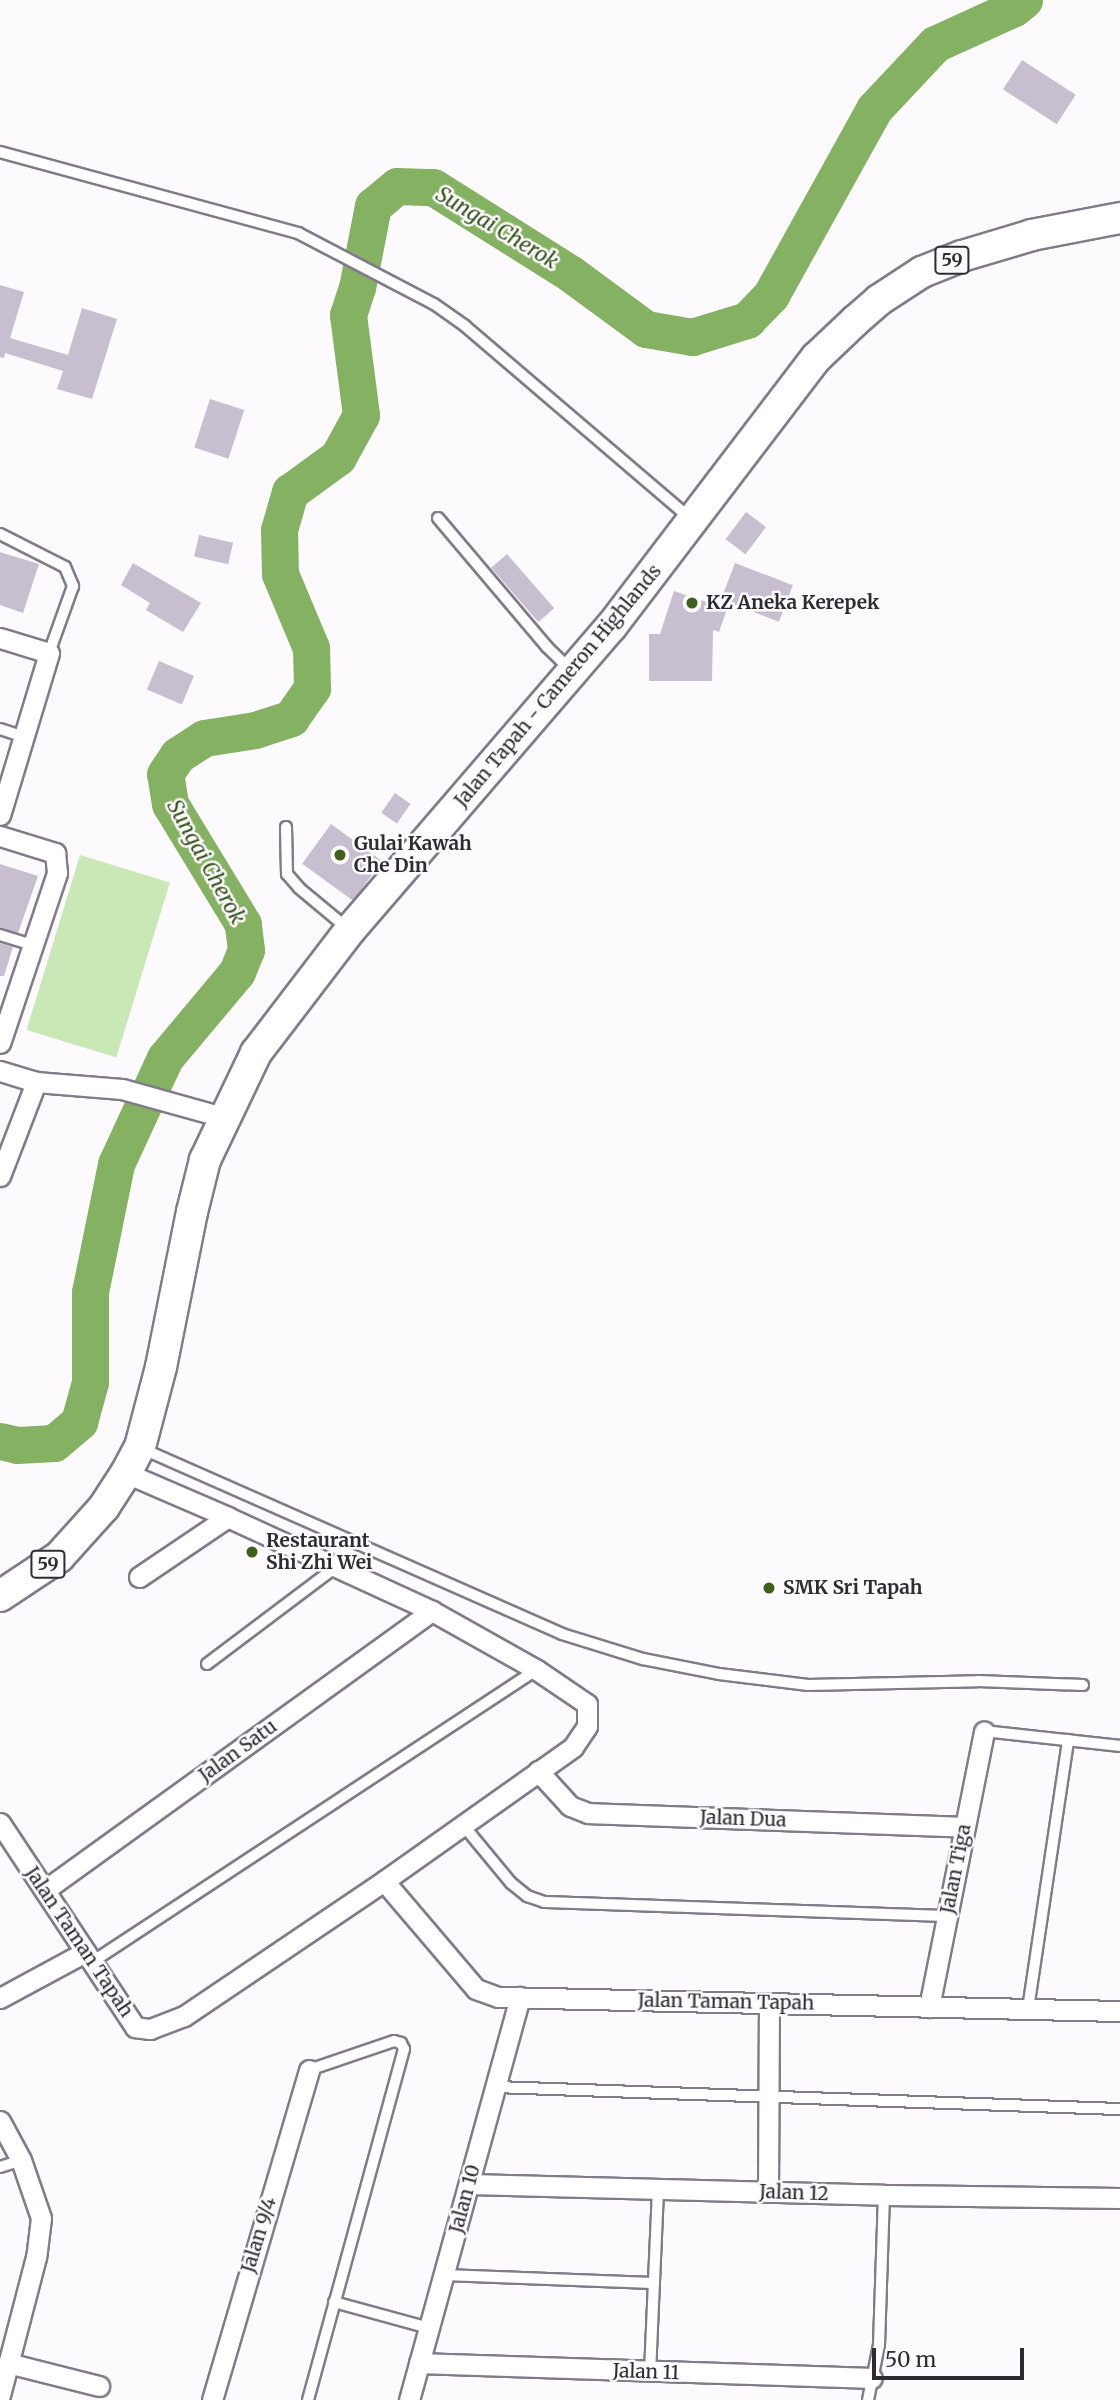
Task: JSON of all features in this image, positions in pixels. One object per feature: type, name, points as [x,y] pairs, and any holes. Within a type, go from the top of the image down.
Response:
[{"type":"main road","name":"Jalan Tapah - Cameron Highlands","points":[[0,1597],[59,1557],[104,1507],[133,1460],[161,1367],[205,1160],[223,1117],[256,1053],[350,930],[573,672],[694,521],[816,358],[879,300],[922,272],[1032,234],[1120,218]]},
{"type":"street","points":[[0,638],[50,653],[0,815]]},
{"type":"street","points":[[0,836],[55,853],[57,873],[1,1036]]},
{"type":"street","points":[[0,1071],[36,1082],[121,1088],[223,1117]]},
{"type":"street","points":[[0,1175],[36,1082]]},
{"type":"street","points":[[133,1460],[228,1517],[432,1611],[537,1670]]},
{"type":"street","points":[[139,1577],[228,1517]]},
{"type":"street","name":"Jalan Satu","points":[[45,1890],[432,1611]]},
{"type":"street","name":"Jalan Taman Tapah","points":[[0,1823],[135,2027],[150,2029],[184,2016],[384,1881],[573,1747],[587,1726],[587,1704],[537,1670]]},
{"type":"street","name":"Jalan Tiga","points":[[929,2007],[984,1731]]},
{"type":"street","name":"Jalan Dua","points":[[538,1771],[570,1806],[588,1813],[964,1827]]},
{"type":"street","name":"Jalan Taman Tapah","points":[[384,1881],[476,1989],[498,1997],[1028,2009],[1119,2005]]},
{"type":"street","points":[[0,1998],[89,1957]]},
{"type":"street","name":"Jalan 10","points":[[409,2400],[520,1997]]},
{"type":"street","points":[[768,2192],[769,2003]]},
{"type":"street","name":"Jalan 9/4","points":[[216,2399],[309,2070]]},
{"type":"street","points":[[0,2121],[21,2160],[41,2218],[36,2257],[0,2395]]},
{"type":"street","name":"Jalan 12","points":[[469,2184],[884,2195],[1120,2197]]},
{"type":"street","points":[[8,2363],[99,2386]]},
{"type":"street","name":"Jalan 11","points":[[419,2363],[650,2373],[872,2378]]},
{"type":"lane","points":[[0,152],[298,233],[414,296],[434,304],[465,326],[694,521]]},
{"type":"lane","points":[[438,518],[547,647],[573,672]]},
{"type":"lane","points":[[0,534],[65,567],[73,586],[50,653]]},
{"type":"lane","points":[[0,729],[24,737]]},
{"type":"lane","points":[[286,827],[287,873],[299,888],[350,930]]},
{"type":"lane","points":[[0,934],[33,945]]},
{"type":"lane","points":[[133,1460],[562,1634],[643,1659],[719,1674],[808,1685],[978,1681],[1083,1685]]},
{"type":"lane","points":[[206,1664],[338,1566]]},
{"type":"lane","points":[[89,1957],[537,1670]]},
{"type":"lane","points":[[984,1731],[1120,1746]]},
{"type":"lane","points":[[1028,2009],[1068,1740]]},
{"type":"lane","points":[[463,1825],[512,1883],[527,1896],[544,1902],[947,1916]]},
{"type":"lane","points":[[308,2400],[404,2049],[401,2043],[394,2041],[309,2070]]},
{"type":"lane","points":[[495,2087],[1120,2109]]},
{"type":"lane","points":[[0,2167],[21,2160]]},
{"type":"lane","points":[[650,2373],[658,2189]]},
{"type":"lane","points":[[868,2400],[879,2345],[884,2195]]},
{"type":"lane","points":[[443,2275],[654,2283]]},
{"type":"lane","points":[[334,2302],[429,2328]]},
{"type":"green space","points":[[80,855],[170,882],[116,1057],[26,1030]]},
{"type":"building","points":[[1022,60],[1076,95],[1057,124],[1003,89]]},
{"type":"building","points":[[0,285],[24,292],[10,338],[68,355],[82,308],[117,319],[92,399],[57,389],[63,371],[5,353],[4,358],[0,357]]},
{"type":"building","points":[[210,399],[244,410],[228,459],[194,448]]},
{"type":"building","points":[[746,512],[766,527],[746,554],[726,539]]},
{"type":"building","points":[[199,535],[233,543],[228,564],[194,556]]},
{"type":"building","points":[[0,552],[39,564],[23,613],[0,605]]},
{"type":"building","points":[[507,554],[554,608],[538,622],[491,568]]},
{"type":"building","points":[[133,563],[201,603],[183,632],[146,610],[150,603],[121,585]]},
{"type":"building","points":[[735,563],[793,585],[779,622],[721,599]]},
{"type":"building","points":[[674,591],[727,609],[719,632],[713,630],[712,681],[649,681],[649,634],[660,634]]},
{"type":"building","points":[[159,661],[194,676],[182,704],[147,690]]},
{"type":"building","points":[[395,793],[411,804],[397,824],[381,813]]},
{"type":"building","points":[[331,824],[382,861],[353,901],[302,864]]},
{"type":"building","points":[[0,864],[38,876],[18,933],[0,928]]},
{"type":"building","points":[[0,943],[13,947],[4,976],[0,976]]},
{"type":"waterway","name":"Sungai Cherok","points":[[0,1441],[17,1445],[54,1443],[79,1422],[90,1382],[90,1292],[116,1164],[165,1058],[237,972],[246,950],[243,924],[170,804],[165,774],[178,755],[204,738],[255,730],[291,718],[312,688],[311,648],[280,574],[279,530],[290,492],[338,457],[361,415],[348,315],[357,288],[373,206],[397,186],[433,187],[571,274],[646,329],[692,337],[747,320],[771,295],[874,109],[935,44],[1014,8],[1024,0]]},
{"type":"place","name":"KZ Aneka Kerepek","points":[[692,603]]},
{"type":"place","name":"Gulai Kawah Che Din","points":[[340,855]]},
{"type":"place","name":"Restaurant Shi Zhi Wei","points":[[252,1552]]},
{"type":"place","name":"SMK Sri Tapah","points":[[769,1588]]}]
